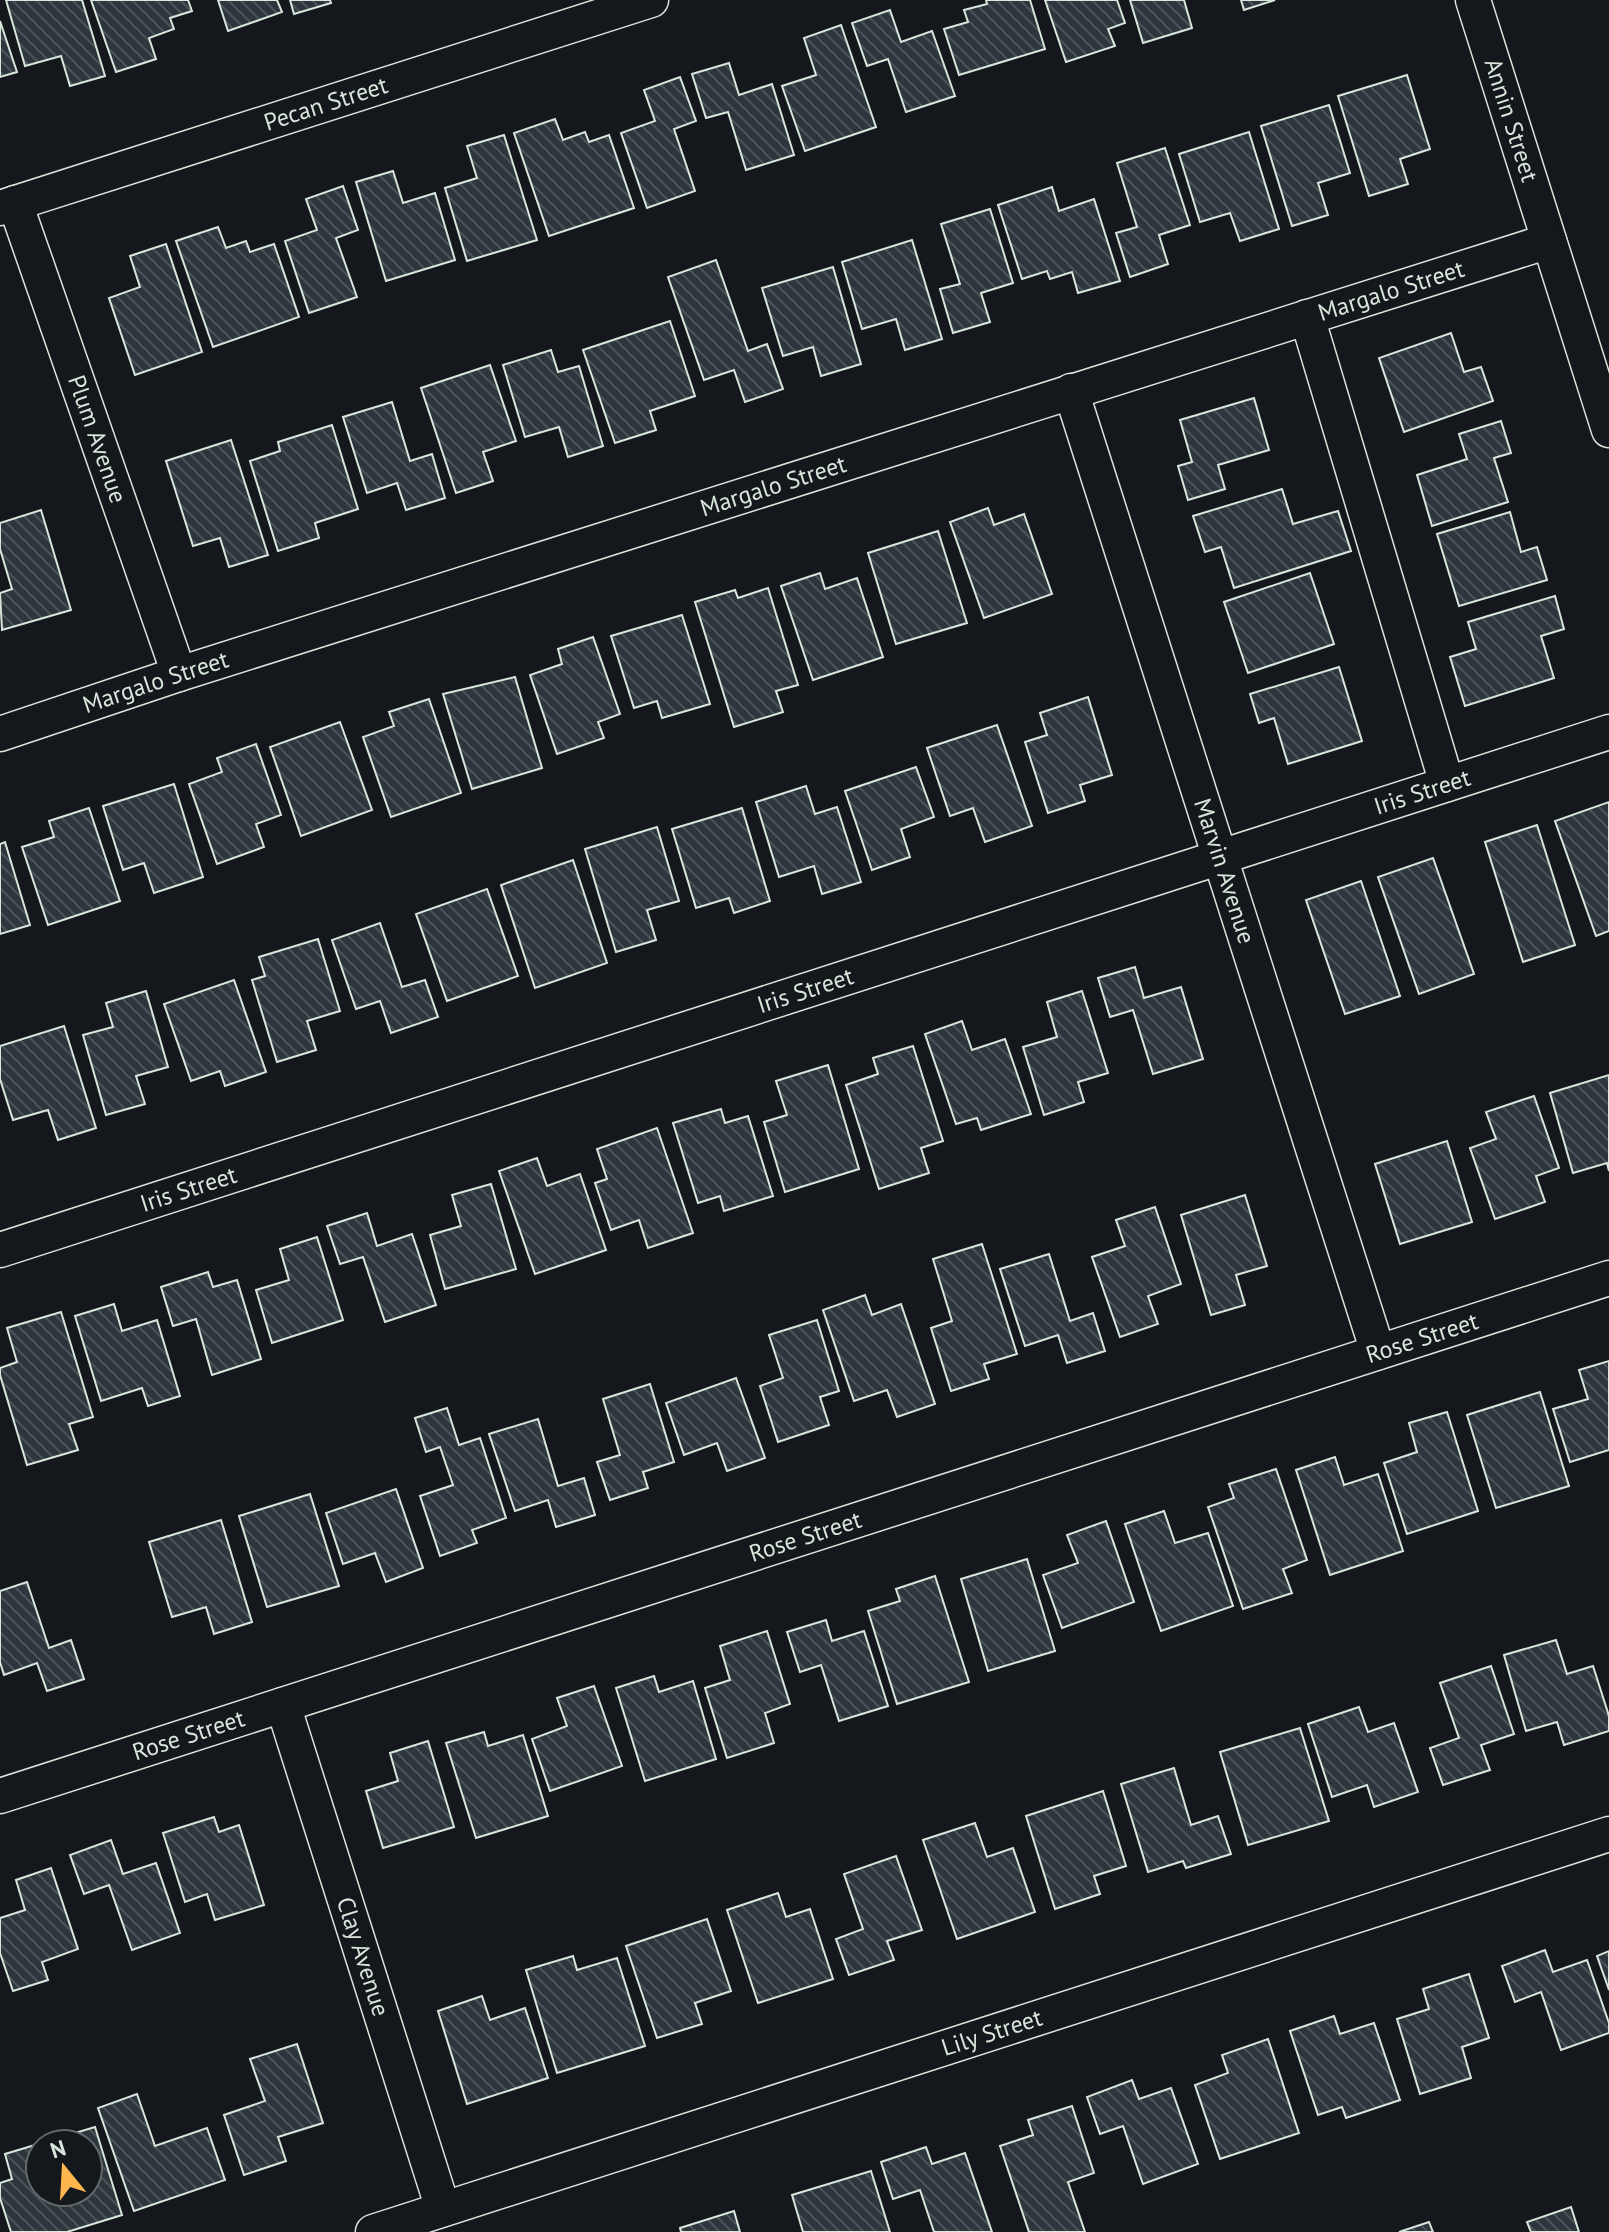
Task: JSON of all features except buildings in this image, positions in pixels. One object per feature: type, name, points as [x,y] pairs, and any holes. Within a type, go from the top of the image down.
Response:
[{"type":"street","name":"Pecan Street","points":[[8,206],[651,0]]},
{"type":"street","name":"Annin Street","points":[[1473,0],[1609,430]]},
{"type":"street","name":"Plum Avenue","points":[[8,206],[179,674]]},
{"type":"street","name":"Margalo Street","points":[[0,734],[179,674],[1549,241]]},
{"type":"street","points":[[1307,317],[1447,784]]},
{"type":"street","name":"Marvin Avenue","points":[[1071,391],[1378,1352]]},
{"type":"street","name":"Iris Street","points":[[0,1250],[1609,732]]},
{"type":"street","name":"Rose Street","points":[[0,1796],[1609,1278]]},
{"type":"street","name":"Clay Avenue","points":[[283,1705],[443,2209]]},
{"type":"street","name":"Lily Street","points":[[373,2232],[1609,1834]]}]
